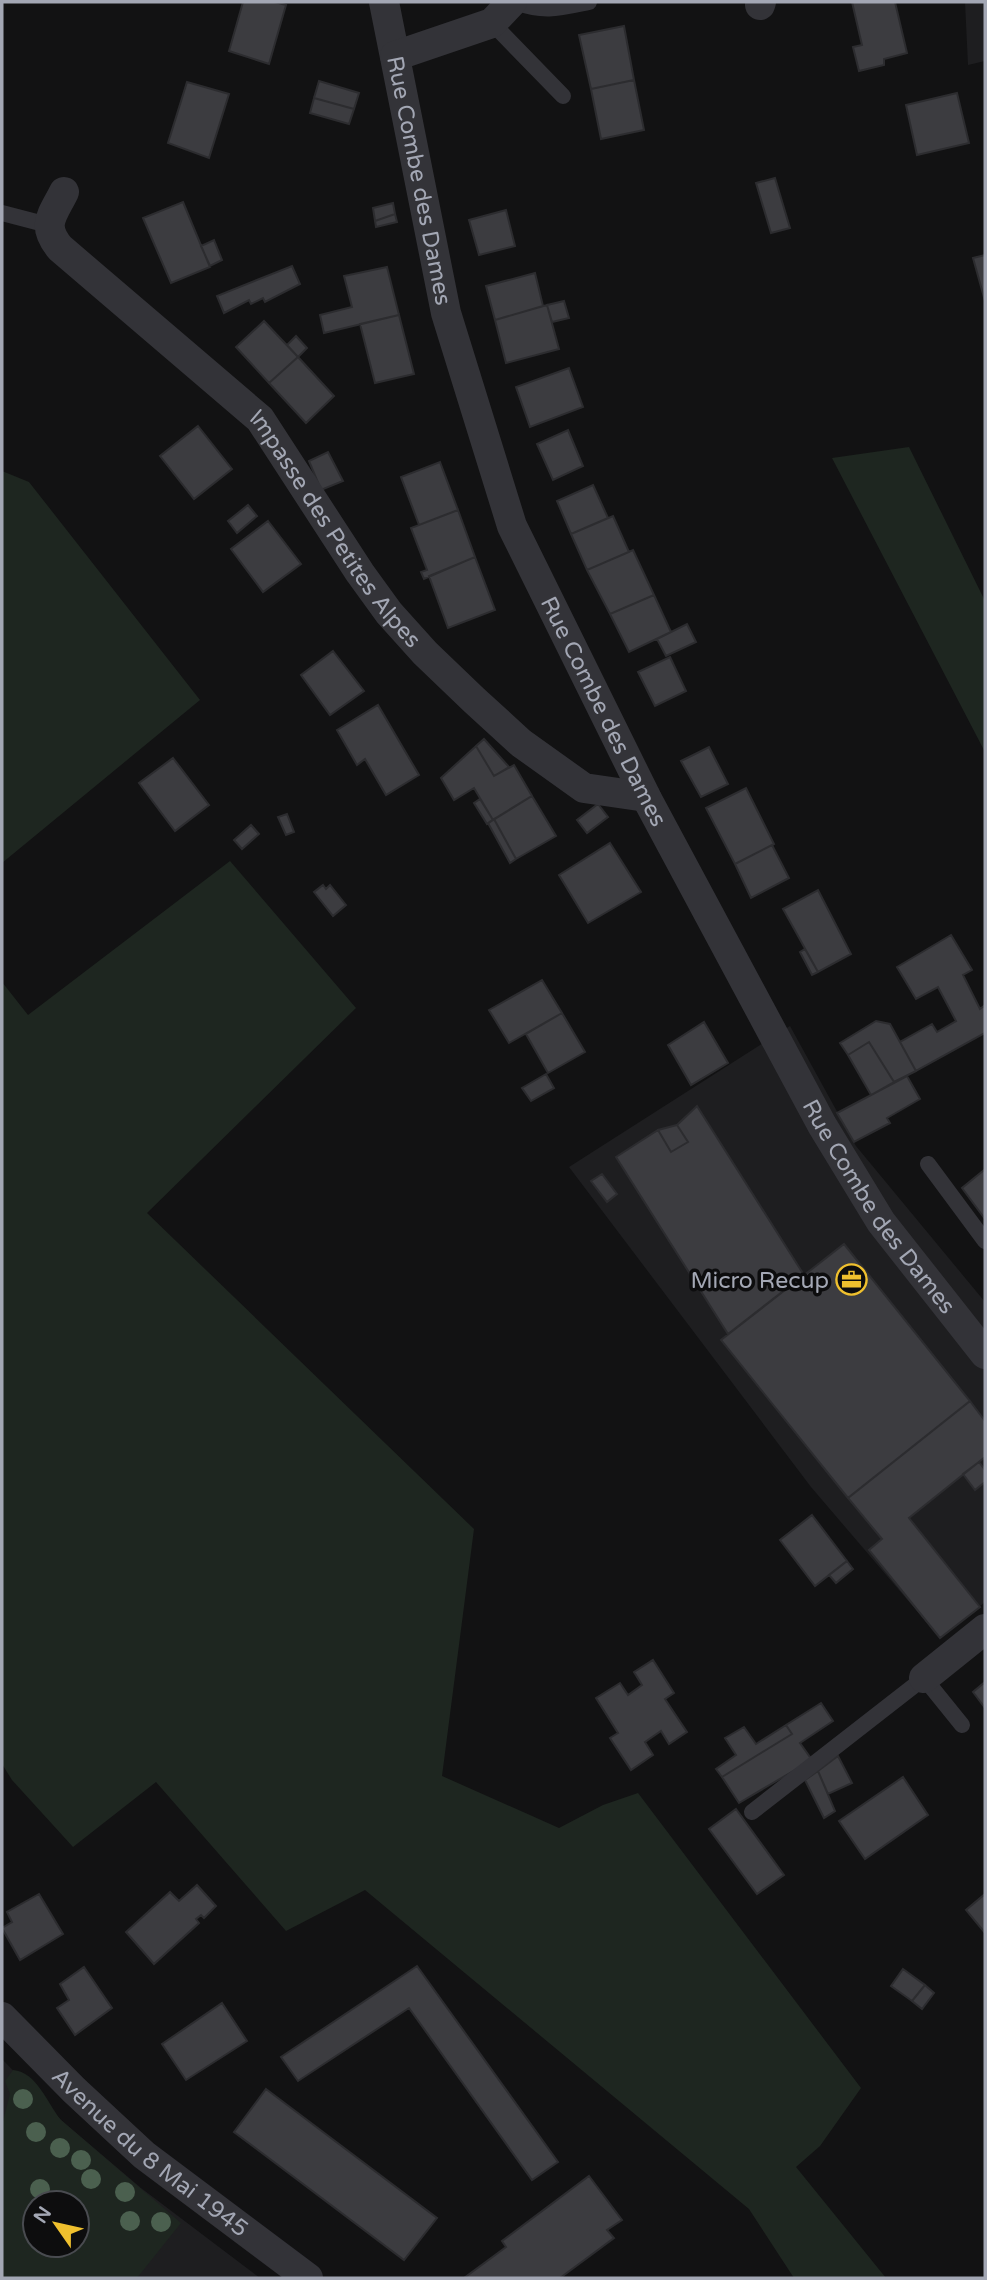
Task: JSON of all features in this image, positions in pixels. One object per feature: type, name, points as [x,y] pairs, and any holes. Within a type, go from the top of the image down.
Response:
[{"type":"street","name":"Rue Combe des Dames","points":[[384,2],[446,313],[512,526],[646,797],[816,1114],[881,1222],[985,1354]]},
{"type":"street","points":[[395,56],[507,9]]},
{"type":"street","points":[[48,225],[64,192]]},
{"type":"street","name":"Impasse des Petites Alpes","points":[[48,225],[51,237],[60,247],[260,418],[373,591],[425,653],[521,743],[584,788],[646,797]]},
{"type":"street","points":[[924,1678],[985,1629]]},
{"type":"street","name":"Avenue du 8 Mai 1945","points":[[2,2017],[74,2090],[144,2155],[308,2278]]},
{"type":"lane","points":[[507,9],[548,10],[589,2]]},
{"type":"lane","points":[[507,9],[563,96]]},
{"type":"lane","points":[[2,214],[48,225]]},
{"type":"lane","points":[[928,1164],[985,1241]]},
{"type":"lane","points":[[752,1812],[924,1678],[962,1725]]},
{"type":"shaded area","points":[[965,2],[985,2],[985,61],[968,65]]},
{"type":"shaded area","points":[[909,447],[985,601],[985,752],[832,458]]},
{"type":"shaded area","points":[[2,471],[29,482],[200,700],[2,863]]},
{"type":"shaded area","points":[[230,861],[356,1008],[147,1213],[474,1529],[442,1776],[559,1828],[603,1805],[638,1793],[861,2088],[820,2146],[796,2167],[886,2278],[794,2278],[749,2209],[365,1890],[286,1931],[156,1782],[73,1847],[12,1780],[2,1764],[2,982],[28,1015]]},
{"type":"shaded area","points":[[790,1026],[856,1146],[985,1302],[985,1602],[940,1638],[811,1487],[569,1167]]},
{"type":"shaded area","points":[[2,2059],[61,2120],[141,2188],[260,2278],[2,2278]]},
{"type":"shaded area","points":[[13,2070],[29,2076],[61,2120],[181,2223],[137,2278],[2,2278],[2,2125],[10,2094],[5,2081]]},
{"type":"building","points":[[243,2],[275,2],[286,5],[269,64],[229,51]]},
{"type":"building","points":[[852,2],[895,2],[907,53],[884,59],[884,65],[859,71],[853,47],[862,45]]},
{"type":"building","points":[[624,26],[634,80],[591,89],[579,35]]},
{"type":"building","points":[[634,80],[644,130],[601,139],[591,89]]},
{"type":"building","points":[[319,81],[359,93],[354,109],[314,98]]},
{"type":"building","points":[[187,82],[229,94],[209,158],[168,143]]},
{"type":"building","points":[[957,93],[969,143],[917,155],[906,105]]},
{"type":"building","points":[[314,98],[354,109],[349,124],[310,113]]},
{"type":"building","points":[[775,178],[790,228],[771,233],[756,183]]},
{"type":"building","points":[[183,202],[210,267],[171,283],[143,218]]},
{"type":"building","points":[[393,203],[395,214],[375,221],[373,208]]},
{"type":"building","points":[[506,210],[515,246],[479,255],[469,220]]},
{"type":"building","points":[[395,214],[397,222],[376,227],[375,221]]},
{"type":"building","points":[[214,240],[222,260],[210,266],[201,246]]},
{"type":"building","points":[[985,255],[985,301],[973,258]]},
{"type":"building","points":[[292,266],[300,284],[265,302],[263,298],[251,304],[249,300],[224,313],[217,296]]},
{"type":"building","points":[[387,267],[399,315],[324,333],[320,315],[352,307],[344,276]]},
{"type":"building","points":[[535,273],[543,306],[495,320],[486,286]]},
{"type":"building","points":[[564,301],[569,318],[552,322],[547,305]]},
{"type":"building","points":[[547,305],[559,349],[506,363],[495,320]]},
{"type":"building","points":[[399,315],[414,374],[375,383],[360,324]]},
{"type":"building","points":[[264,321],[298,357],[269,383],[236,347]]},
{"type":"building","points":[[296,336],[307,348],[298,357],[287,345]]},
{"type":"building","points":[[298,357],[334,396],[306,423],[269,383]]},
{"type":"building","points":[[569,368],[583,407],[530,427],[516,387]]},
{"type":"building","points":[[198,426],[232,469],[194,499],[160,456]]},
{"type":"building","points":[[568,430],[583,466],[553,480],[537,444]]},
{"type":"building","points":[[328,452],[343,481],[321,490],[309,461]]},
{"type":"building","points":[[440,462],[458,510],[419,525],[401,477]]},
{"type":"building","points":[[593,485],[608,518],[571,534],[557,501]]},
{"type":"building","points":[[248,505],[257,516],[237,533],[228,521]]},
{"type":"building","points":[[458,510],[475,557],[424,579],[421,572],[427,570],[411,528]]},
{"type":"building","points":[[613,516],[629,552],[587,570],[571,534]]},
{"type":"building","points":[[268,521],[301,564],[263,592],[231,549]]},
{"type":"building","points":[[633,550],[654,595],[610,614],[587,570]]},
{"type":"building","points":[[475,557],[495,610],[448,628],[429,576]]},
{"type":"building","points":[[654,595],[671,632],[629,652],[610,614]]},
{"type":"building","points":[[687,624],[696,642],[666,656],[657,639]]},
{"type":"building","points":[[333,651],[364,691],[330,715],[301,675]]},
{"type":"building","points":[[670,657],[686,691],[655,706],[638,672]]},
{"type":"building","points":[[378,705],[419,775],[386,795],[365,759],[357,765],[337,730]]},
{"type":"building","points":[[484,739],[509,767],[494,776],[476,746]]},
{"type":"building","points":[[476,746],[494,776],[514,765],[532,796],[493,820],[474,788],[454,800],[441,778]]},
{"type":"building","points":[[709,747],[728,784],[701,797],[681,761]]},
{"type":"building","points":[[173,758],[209,805],[175,831],[139,783]]},
{"type":"building","points":[[746,788],[774,844],[735,864],[706,808]]},
{"type":"building","points":[[532,796],[556,836],[516,859],[494,819]]},
{"type":"building","points":[[480,799],[493,820],[487,824],[474,803]]},
{"type":"building","points":[[598,804],[608,817],[587,833],[577,820]]},
{"type":"building","points":[[287,814],[294,832],[286,835],[278,817]]},
{"type":"building","points":[[494,819],[516,859],[510,863],[488,823]]},
{"type":"building","points":[[251,825],[259,834],[242,849],[234,840]]},
{"type":"building","points":[[610,843],[641,892],[588,923],[559,875]]},
{"type":"building","points":[[772,845],[789,878],[751,898],[735,864]]},
{"type":"building","points":[[323,885],[326,889],[330,885],[346,905],[333,916],[314,892]]},
{"type":"building","points":[[818,890],[851,954],[818,972],[783,909]]},
{"type":"building","points":[[951,935],[972,970],[963,975],[980,1009],[985,1005],[985,1033],[916,1071],[900,1042],[932,1024],[937,1032],[956,1021],[938,987],[916,999],[897,967]]},
{"type":"building","points":[[805,949],[818,972],[812,975],[800,952]]},
{"type":"building","points":[[542,980],[562,1013],[509,1043],[489,1010]]},
{"type":"building","points":[[562,1013],[585,1052],[548,1073],[526,1034]]},
{"type":"building","points":[[876,1021],[890,1024],[916,1071],[894,1082],[869,1042],[848,1055],[840,1043]]},
{"type":"building","points":[[704,1022],[728,1063],[691,1085],[668,1045]]},
{"type":"building","points":[[869,1042],[894,1082],[871,1095],[848,1055]]},
{"type":"building","points":[[546,1074],[554,1088],[531,1101],[522,1088]]},
{"type":"building","points":[[907,1076],[920,1099],[887,1118],[890,1123],[854,1142],[837,1113]]},
{"type":"building","points":[[697,1106],[804,1275],[728,1334],[616,1157],[658,1130],[671,1152],[688,1142],[677,1125]]},
{"type":"building","points":[[677,1125],[688,1142],[671,1152],[658,1130]]},
{"type":"building","points":[[984,1170],[985,1172],[985,1219],[962,1188]]},
{"type":"building","points":[[602,1174],[617,1194],[607,1202],[591,1181]]},
{"type":"building","points":[[844,1244],[970,1401],[848,1498],[721,1340]]},
{"type":"building","points":[[970,1401],[985,1421],[985,1457],[909,1518],[980,1607],[940,1638],[869,1550],[882,1539],[848,1498]]},
{"type":"building","points":[[979,1462],[985,1470],[985,1482],[975,1490],[963,1474]]},
{"type":"building","points":[[812,1515],[847,1561],[815,1586],[780,1540]]},
{"type":"building","points":[[847,1561],[853,1569],[836,1583],[829,1575]]},
{"type":"building","points":[[653,1660],[674,1693],[665,1699],[687,1732],[669,1744],[661,1731],[645,1742],[653,1755],[631,1770],[610,1738],[618,1733],[596,1698],[620,1683],[628,1695],[642,1685],[634,1672]]},
{"type":"building","points":[[985,1682],[985,1708],[973,1692]]},
{"type":"building","points":[[821,1703],[833,1721],[800,1743],[812,1760],[739,1803],[722,1777],[792,1734],[786,1725]]},
{"type":"building","points":[[786,1725],[792,1734],[722,1777],[716,1769],[736,1755],[725,1738],[744,1727],[756,1744]]},
{"type":"building","points":[[838,1756],[852,1783],[828,1794],[818,1771]]},
{"type":"building","points":[[818,1771],[835,1811],[824,1818],[805,1780]]},
{"type":"building","points":[[903,1777],[928,1815],[865,1859],[839,1821]]},
{"type":"building","points":[[736,1809],[784,1875],[757,1894],[709,1829]]},
{"type":"building","points":[[197,1885],[216,1906],[204,1918],[201,1915],[196,1919],[199,1923],[154,1964],[126,1932],[170,1892],[179,1901]]},
{"type":"building","points":[[39,1894],[63,1934],[20,1960],[2,1928],[12,1922],[7,1912]]},
{"type":"building","points":[[985,1894],[985,1933],[966,1910]]},
{"type":"building","points":[[417,1966],[558,2162],[532,2180],[409,2008],[298,2081],[281,2057]]},
{"type":"building","points":[[84,1967],[112,2008],[75,2035],[57,2008],[69,2000],[60,1984]]},
{"type":"building","points":[[903,1969],[925,1985],[912,2001],[891,1986]]},
{"type":"building","points":[[925,1985],[934,1993],[922,2009],[912,2001]]},
{"type":"building","points":[[222,2003],[247,2041],[186,2080],[162,2044]]},
{"type":"building","points":[[266,2089],[437,2218],[404,2260],[234,2132]]},
{"type":"building","points":[[589,2176],[622,2220],[607,2230],[614,2238],[560,2278],[464,2278],[506,2247],[502,2241]]},
{"type":"place","name":"Micro Recup","points":[[852,1280]]}]
